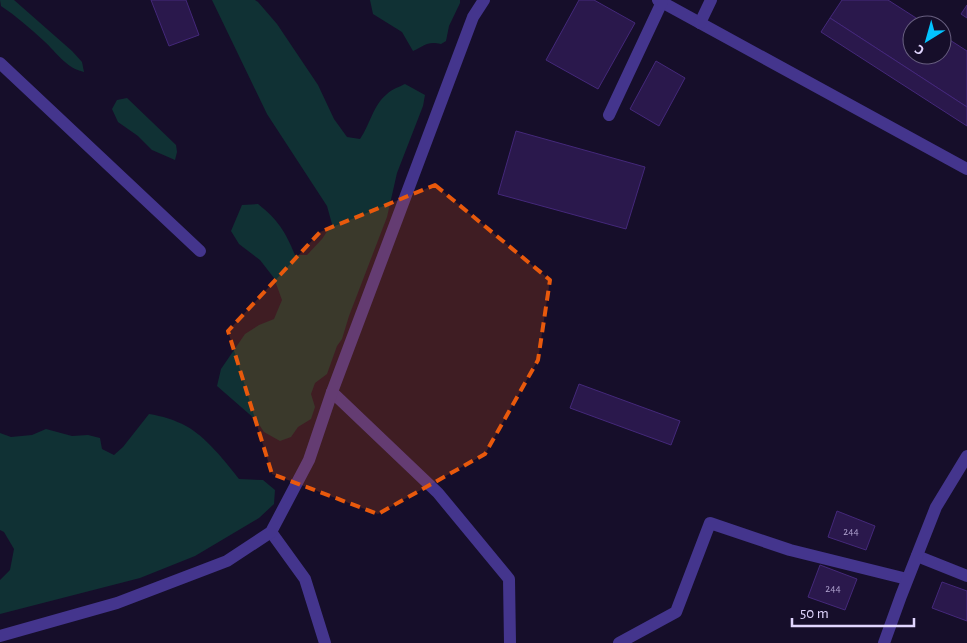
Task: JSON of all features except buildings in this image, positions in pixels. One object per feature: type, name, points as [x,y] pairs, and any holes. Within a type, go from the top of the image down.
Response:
[{"type":"street","points":[[0,636],[117,603],[227,560],[271,532],[309,460],[332,392],[474,17],[484,0]]},
{"type":"street","points":[[700,23],[711,0]]},
{"type":"street","points":[[609,115],[660,1],[967,169]]},
{"type":"street","points":[[0,63],[200,251]]},
{"type":"street","points":[[332,392],[438,493],[510,579],[510,643]]},
{"type":"street","points":[[884,643],[936,506],[967,456]]},
{"type":"street","points":[[619,643],[676,612],[710,524],[790,550],[908,578]]},
{"type":"street","points":[[271,532],[304,579],[325,643]]},
{"type":"street","points":[[917,556],[967,576]]},
{"type":"highlighted area","points":[[435,185],[550,280],[538,360],[485,454],[378,514],[272,474],[228,331],[320,232]]},
{"type":"green space","points":[[0,0],[14,0],[72,51],[82,62],[84,72],[62,60],[33,31],[1,6]]},
{"type":"green space","points":[[212,0],[255,0],[258,2],[277,24],[318,85],[334,119],[347,137],[360,139],[378,104],[393,89],[405,84],[425,95],[423,106],[397,173],[387,217],[342,339],[337,346],[327,374],[315,383],[311,394],[315,407],[311,419],[298,427],[291,437],[280,441],[264,432],[256,420],[217,386],[221,369],[245,334],[259,325],[274,319],[282,300],[274,278],[260,260],[239,244],[231,231],[242,205],[258,204],[271,215],[280,227],[295,255],[307,255],[322,239],[332,224],[327,206],[267,114]]},
{"type":"green space","points":[[370,0],[460,0],[460,3],[449,26],[446,41],[441,44],[426,44],[413,51],[402,32],[373,14]]},
{"type":"green space","points":[[127,98],[176,145],[175,160],[152,150],[138,136],[118,122],[112,109],[117,100]]},
{"type":"green space","points":[[149,414],[173,420],[193,430],[215,450],[239,479],[263,480],[275,490],[274,504],[259,518],[195,556],[140,578],[0,614],[0,580],[10,570],[14,549],[4,532],[0,530],[0,433],[11,437],[32,435],[46,429],[72,436],[88,435],[100,438],[102,449],[114,455],[123,447]]}]
